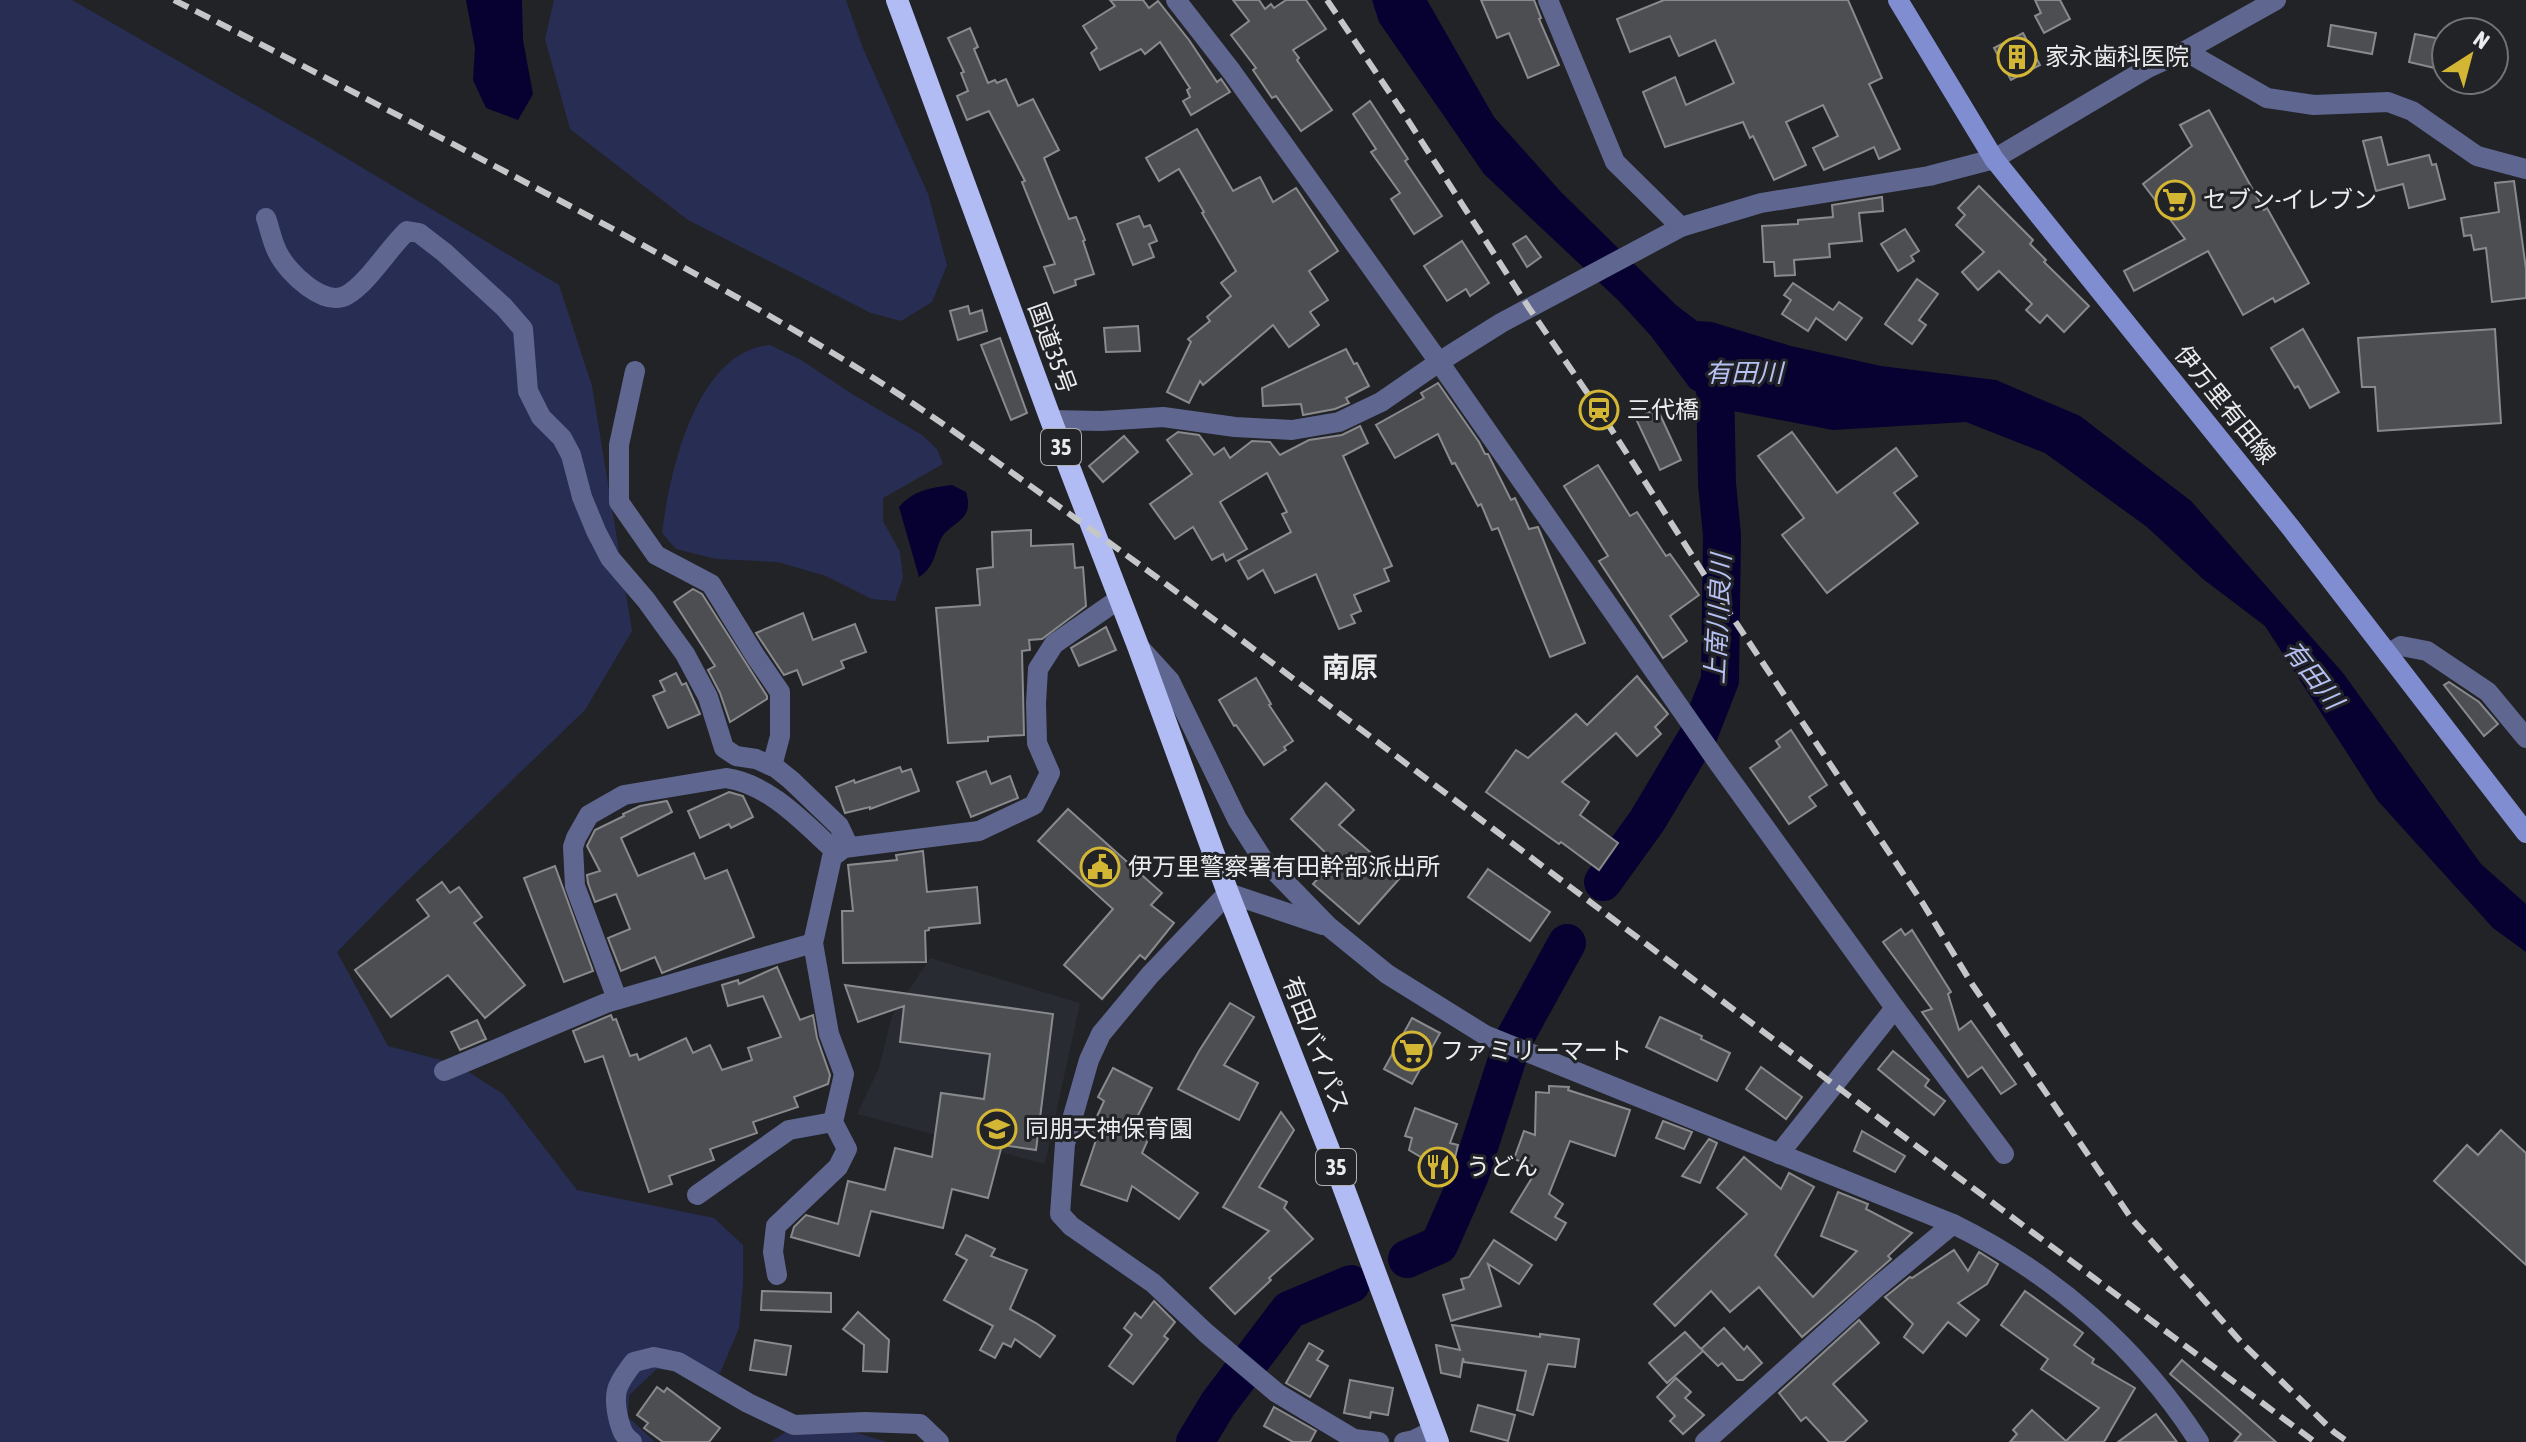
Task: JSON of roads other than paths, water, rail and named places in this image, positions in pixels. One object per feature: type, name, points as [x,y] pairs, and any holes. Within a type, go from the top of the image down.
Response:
[{"type":"highway","name":"国道35号","points":[[897,0],[1228,893]]},
{"type":"highway","name":"有田バイパス","points":[[1228,893],[1340,1178],[1436,1436]]},
{"type":"main road","name":"伊万里有田線","points":[[1898,0],[1994,159],[2291,528],[2526,833]]},
{"type":"street","points":[[1176,0],[1232,72],[1439,362],[1717,761],[2004,1154]]},
{"type":"street","points":[[1548,0],[1615,162],[1681,227]]},
{"type":"street","points":[[1051,420],[1163,417],[1235,427],[1292,430],[1339,422],[1381,402],[1501,323],[1681,227],[1761,203],[1929,176],[1994,159],[2148,68],[2276,0]]},
{"type":"street","points":[[2185,51],[2267,98],[2314,105],[2388,102],[2412,111],[2477,156],[2526,169]]},
{"type":"street","points":[[266,218],[279,256],[306,285],[324,297],[347,295],[407,231],[419,233],[445,253],[504,307],[523,329],[528,391],[541,417],[562,438],[571,455],[582,497],[596,531],[610,558],[646,600],[685,654],[708,697],[724,748],[736,756],[756,759],[772,766],[791,780],[839,826],[843,850]]},
{"type":"street","points":[[635,371],[619,445],[619,502],[656,555],[711,584],[780,692],[780,736],[772,766]]},
{"type":"street","points":[[777,1275],[773,1252],[776,1226],[838,1167],[847,1149],[833,1122],[844,1074],[829,1034],[813,943],[832,857],[843,850],[979,831],[1034,805],[1050,773],[1037,743],[1038,669],[1054,644],[1119,599]]},
{"type":"street","points":[[1138,646],[1170,681],[1237,819],[1262,858],[1328,926],[1387,974],[1485,1035],[1986,1240],[2053,1284],[2113,1336],[2155,1381],[2199,1442]]},
{"type":"street","points":[[2388,654],[2401,646],[2427,651],[2488,692],[2526,738]]},
{"type":"street","points":[[617,999],[575,886],[573,847],[576,838],[589,815],[604,805],[624,795],[726,778],[738,780],[748,782],[843,850]]},
{"type":"street","points":[[1328,926],[1228,893],[1159,965],[1101,1034],[1089,1060],[1065,1144],[1060,1214],[1071,1226],[1153,1283],[1277,1393],[1354,1439],[1379,1442]]},
{"type":"street","points":[[444,1071],[617,999],[813,943]]},
{"type":"street","points":[[1779,1154],[1895,1008]]},
{"type":"street","points":[[697,1195],[789,1130],[833,1122]]},
{"type":"street","points":[[1705,1442],[1876,1288],[1953,1224]]},
{"type":"street","points":[[632,1442],[623,1435],[614,1400],[617,1388],[634,1362],[654,1357],[678,1362],[748,1403],[794,1425],[865,1422],[920,1424],[939,1442]]},
{"type":"street","points":[[1404,1442],[1436,1436]]},
{"type":"water","points":[[466,0],[522,0],[523,40],[533,94],[518,120],[486,108],[473,80],[475,48]]},
{"type":"water","name":"有田川","points":[[1372,0],[1427,0],[1494,117],[1561,192],[1676,305],[1697,321],[1712,322],[1791,346],[1881,366],[1996,380],[2080,416],[2191,501],[2343,673],[2481,864],[2526,904],[2526,952],[2493,928],[2378,801],[2265,626],[2203,579],[2147,527],[2045,453],[1966,422],[1833,430],[1728,410],[1690,388],[1651,336],[1619,301],[1484,174],[1379,22]]},
{"type":"water","points":[[952,485],[966,492],[967,511],[944,534],[933,562],[919,577],[899,507],[917,493]]},
{"type":"waterway","name":"上南川良川","points":[[1603,882],[1647,821],[1699,734],[1720,680],[1722,535],[1717,484],[1715,380],[1708,351]]},
{"type":"waterway","name":"上南川良川","points":[[1407,1259],[1439,1245],[1470,1175],[1513,1041],[1567,943]]},
{"type":"waterway","name":"上南川良川","points":[[1195,1442],[1218,1404],[1289,1310],[1351,1284]]},
{"type":"railway","points":[[174,0],[675,263],[833,353],[924,411],[1232,633],[2315,1442]]},
{"type":"railway","points":[[1327,0],[1922,902],[1972,984],[2131,1218],[2242,1343],[2348,1442]]},
{"type":"place","name":"家永歯科医院","points":[[2017,57]]},
{"type":"place","name":"セブン-イレブン","points":[[2175,200]]},
{"type":"place","name":"三代橋","points":[[1599,410]]},
{"type":"place","name":"伊万里警察署有田幹部派出所","points":[[1100,867]]},
{"type":"place","name":"ファミリーマート","points":[[1412,1051]]},
{"type":"place","name":"同朋天神保育園","points":[[997,1129]]},
{"type":"place","name":"うどん","points":[[1438,1167]]},
{"type":"district","name":"南原","points":[[1350,667]]}]
